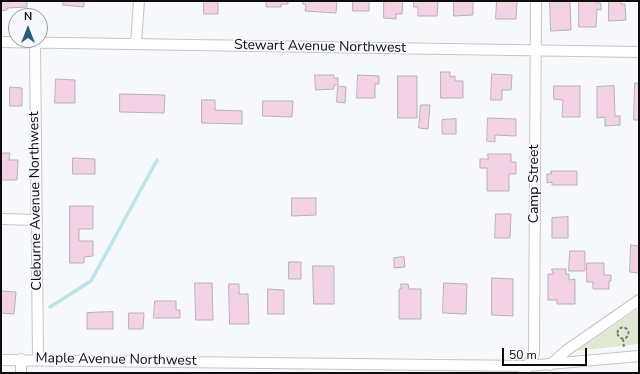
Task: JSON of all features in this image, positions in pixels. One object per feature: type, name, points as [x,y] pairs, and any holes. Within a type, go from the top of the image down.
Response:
[{"type":"street","points":[[136,44],[139,1]]},
{"type":"street","name":"Camp Street","points":[[526,369],[534,354],[536,1]]},
{"type":"street","name":"Stewart Avenue Northwest","points":[[48,43],[639,52]]},
{"type":"street","name":"Cleburne Avenue Northwest","points":[[35,48],[38,359]]},
{"type":"street","points":[[1,219],[36,220]]},
{"type":"street","points":[[550,364],[567,350],[639,300]]},
{"type":"street","name":"Maple Avenue Northwest","points":[[1,360],[38,359],[375,368],[526,369],[550,364],[639,356]]},
{"type":"street","points":[[21,359],[21,373]]},
{"type":"path","points":[[620,329],[627,329],[629,334],[627,338],[623,339],[618,337],[618,332],[620,329]]},
{"type":"green space","points":[[639,308],[639,344],[575,351]]},
{"type":"building","points":[[1,1],[27,1],[27,7],[7,8],[7,10],[1,11]]},
{"type":"building","points":[[64,1],[84,1],[84,7],[63,5]]},
{"type":"building","points":[[204,1],[218,1],[218,14],[204,14]]},
{"type":"building","points":[[256,1],[288,1],[288,4],[281,4],[281,7],[266,7],[266,2]]},
{"type":"building","points":[[303,1],[337,1],[336,13],[305,11],[306,5],[303,4]]},
{"type":"building","points":[[353,1],[369,1],[369,11],[353,11]]},
{"type":"building","points":[[384,1],[403,1],[402,14],[396,14],[396,19],[384,18]]},
{"type":"building","points":[[414,1],[438,1],[437,16],[418,16],[418,7],[414,7]]},
{"type":"building","points":[[454,1],[473,1],[473,15],[454,16]]},
{"type":"building","points":[[497,1],[517,1],[516,19],[496,19]]},
{"type":"building","points":[[550,1],[570,1],[571,30],[551,31]]},
{"type":"building","points":[[579,1],[596,1],[596,3],[601,3],[601,10],[597,9],[596,27],[579,27]]},
{"type":"building","points":[[609,1],[621,1],[621,4],[625,4],[626,20],[609,21]]},
{"type":"building","points":[[441,72],[450,72],[450,77],[455,76],[455,81],[463,81],[463,98],[441,98]]},
{"type":"building","points":[[492,74],[512,75],[511,90],[502,90],[502,100],[491,100]]},
{"type":"building","points":[[315,75],[334,75],[334,78],[338,78],[338,85],[334,85],[334,89],[316,90]]},
{"type":"building","points":[[358,75],[379,76],[379,84],[375,84],[375,98],[357,98]]},
{"type":"building","points":[[398,76],[417,76],[417,118],[398,118]]},
{"type":"building","points":[[56,79],[75,80],[75,103],[55,103]]},
{"type":"building","points":[[635,83],[639,83],[639,120],[634,120]]},
{"type":"building","points":[[338,86],[346,87],[345,103],[337,102]]},
{"type":"building","points":[[554,86],[580,86],[580,117],[562,117],[563,100],[554,99]]},
{"type":"building","points":[[614,86],[615,116],[620,116],[620,125],[605,126],[605,117],[597,118],[597,87]]},
{"type":"building","points":[[10,87],[22,88],[22,106],[10,106]]},
{"type":"building","points":[[120,94],[165,95],[164,113],[120,112]]},
{"type":"building","points":[[202,100],[215,100],[215,110],[242,111],[242,124],[202,123]]},
{"type":"building","points":[[263,101],[293,101],[292,117],[263,116]]},
{"type":"building","points":[[421,105],[430,105],[428,129],[419,128]]},
{"type":"building","points":[[488,118],[516,119],[516,136],[495,135],[495,142],[487,141]]},
{"type":"building","points":[[456,119],[456,134],[442,134],[442,120]]},
{"type":"building","points":[[1,153],[10,153],[9,160],[18,160],[17,180],[1,180]]},
{"type":"building","points":[[488,154],[511,154],[511,162],[516,162],[516,174],[509,174],[509,191],[487,191],[487,168],[480,168],[480,159],[488,159]]},
{"type":"building","points":[[73,158],[95,159],[95,174],[73,174]]},
{"type":"building","points":[[551,171],[577,171],[577,185],[552,185],[552,182],[547,183],[547,174],[551,174]]},
{"type":"building","points":[[292,198],[316,198],[316,215],[292,216]]},
{"type":"building","points":[[70,206],[93,206],[93,229],[79,229],[79,241],[93,241],[93,256],[84,257],[84,263],[70,263]]},
{"type":"building","points":[[496,214],[511,214],[510,238],[495,238]]},
{"type":"building","points":[[568,217],[568,238],[552,238],[552,218]]},
{"type":"building","points":[[631,245],[639,246],[639,273],[630,272]]},
{"type":"building","points":[[570,251],[585,251],[585,271],[569,271]]},
{"type":"building","points":[[404,257],[405,267],[394,268],[394,258]]},
{"type":"building","points":[[289,262],[301,262],[301,279],[289,279]]},
{"type":"building","points":[[587,263],[604,263],[604,275],[611,275],[609,289],[593,289],[593,282],[587,282]]},
{"type":"building","points":[[313,266],[334,266],[334,304],[314,304]]},
{"type":"building","points":[[552,269],[566,269],[566,274],[569,274],[569,280],[575,279],[575,304],[557,304],[557,300],[548,300],[548,274],[553,274]]},
{"type":"building","points":[[492,278],[513,279],[513,316],[492,315]]},
{"type":"building","points":[[195,283],[212,283],[213,320],[196,320]]},
{"type":"building","points":[[444,283],[467,284],[466,314],[443,313]]},
{"type":"building","points":[[229,284],[239,284],[239,294],[248,294],[249,324],[230,324]]},
{"type":"building","points":[[401,284],[408,284],[409,289],[421,289],[421,319],[399,319],[399,289],[401,289]]},
{"type":"building","points":[[268,289],[284,290],[284,314],[268,314]]},
{"type":"building","points":[[1,291],[16,292],[14,314],[1,313]]},
{"type":"building","points":[[155,301],[176,301],[176,310],[180,310],[180,318],[154,318]]},
{"type":"building","points":[[113,312],[113,329],[87,329],[87,313]]},
{"type":"building","points":[[129,313],[144,313],[143,329],[129,329]]},
{"type":"waterway","points":[[50,307],[91,281],[157,160]]}]
